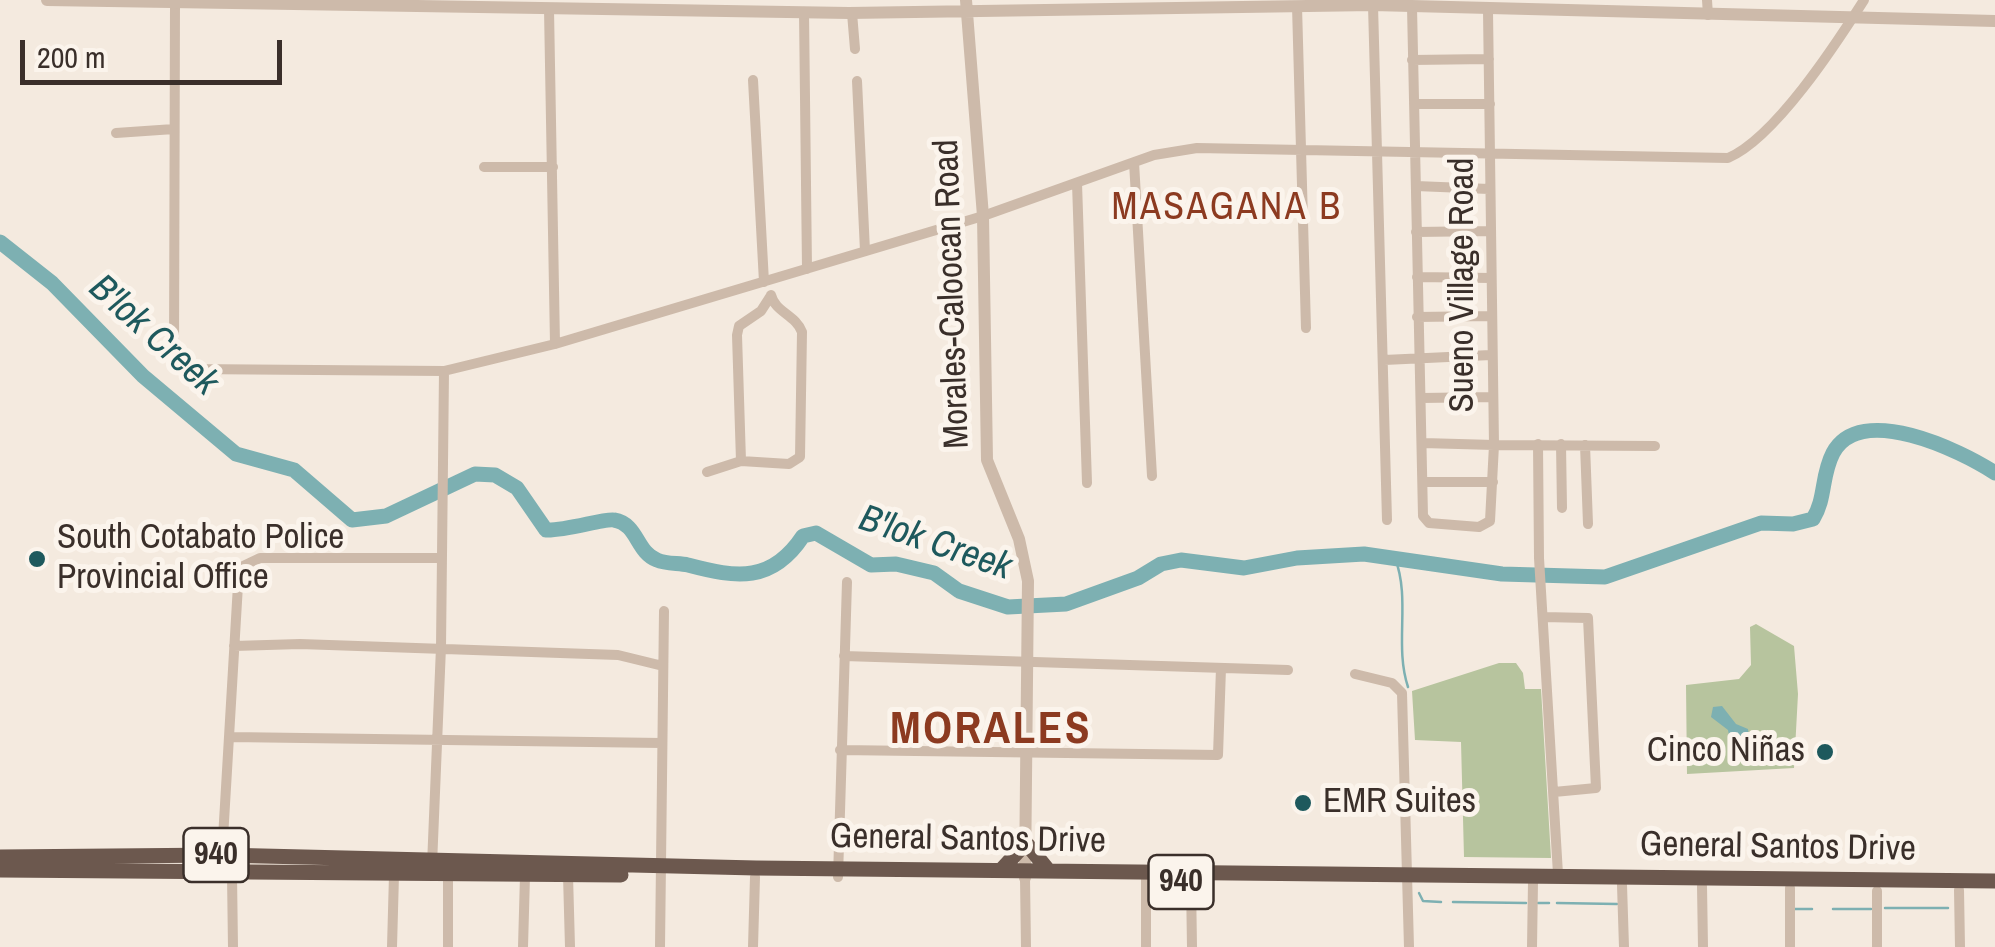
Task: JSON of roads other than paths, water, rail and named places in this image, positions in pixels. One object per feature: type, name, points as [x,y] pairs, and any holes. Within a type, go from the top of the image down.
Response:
[{"type":"highway","points":[[1002,869],[1026,843],[1048,870]]},
{"type":"highway","name":"General Santos Drive","points":[[0,857],[222,855],[525,876],[659,871],[755,877],[1002,869],[1025,874],[1048,870],[1191,882],[1407,876],[1622,885],[1995,890]]},
{"type":"highway","name":"General Santos Drive","points":[[0,870],[232,875],[394,875],[438,871],[1146,877],[1558,874],[1995,882]]},
{"type":"street","points":[[47,0],[852,13],[966,4],[1447,4],[1488,11],[1504,5],[1708,15],[1995,21]]},
{"type":"street","points":[[1708,0],[1708,15]]},
{"type":"street","points":[[175,1],[172,352],[178,364],[206,370],[444,371],[555,344],[866,252],[984,216],[1134,162],[1197,148],[1728,158],[1748,146],[1786,104],[1829,54],[1864,0]]},
{"type":"street","name":"Morales-Caloocan Road","points":[[966,4],[984,216],[988,460],[1019,539],[1029,599],[1025,874]]},
{"type":"street","points":[[1379,4],[1378,153],[1388,520]]},
{"type":"street","points":[[1297,6],[1306,328]]},
{"type":"street","points":[[1412,7],[1419,358],[1422,398],[1422,444],[1426,521],[1479,527],[1492,518],[1494,445],[1422,444]]},
{"type":"street","points":[[549,8],[555,344]]},
{"type":"street","name":"Sueno Village Road","points":[[1488,11],[1490,396],[1494,445],[1655,446]]},
{"type":"street","points":[[804,12],[808,269]]},
{"type":"street","points":[[852,13],[855,49]]},
{"type":"street","points":[[1412,60],[1489,59]]},
{"type":"street","points":[[707,472],[741,460],[789,464],[800,457],[802,447],[802,332],[795,319],[773,303],[767,281],[754,80]]},
{"type":"street","points":[[857,81],[866,252]]},
{"type":"street","points":[[1414,104],[1490,104]]},
{"type":"street","points":[[116,132],[174,129]]},
{"type":"street","points":[[1134,162],[1152,476]]},
{"type":"street","points":[[484,167],[553,167]]},
{"type":"street","points":[[1077,183],[1086,483]]},
{"type":"street","points":[[1416,186],[1489,189]]},
{"type":"street","points":[[1416,232],[1491,231]]},
{"type":"street","points":[[1417,277],[1491,278]]},
{"type":"street","points":[[741,460],[739,326],[762,311],[771,295]]},
{"type":"street","points":[[1418,318],[1491,316]]},
{"type":"street","points":[[1384,360],[1491,355]]},
{"type":"street","points":[[444,371],[437,738],[438,871],[448,947]]},
{"type":"street","points":[[1422,398],[1490,396]]},
{"type":"street","points":[[1538,444],[1539,558],[1558,874]]},
{"type":"street","points":[[1561,444],[1562,508]]},
{"type":"street","points":[[1585,445],[1588,524]]},
{"type":"street","points":[[1425,482],[1493,482]]},
{"type":"street","points":[[222,855],[237,573],[248,560],[442,558]]},
{"type":"street","points":[[838,872],[847,582]]},
{"type":"street","points":[[660,947],[664,611]]},
{"type":"street","points":[[1544,617],[1588,618],[1596,788],[1583,793],[1554,792]]},
{"type":"street","points":[[234,646],[441,647],[618,655],[663,666]]},
{"type":"street","points":[[844,656],[1288,670]]},
{"type":"street","points":[[840,750],[1218,754],[1221,668]]},
{"type":"street","points":[[1355,674],[1392,682],[1402,692],[1409,947]]},
{"type":"street","points":[[230,737],[662,743]]},
{"type":"street","points":[[1025,874],[1026,947]]},
{"type":"street","points":[[232,875],[233,947]]},
{"type":"street","points":[[392,947],[394,875]]},
{"type":"street","points":[[523,947],[525,876]]},
{"type":"street","points":[[568,876],[570,947]]},
{"type":"street","points":[[753,947],[755,877]]},
{"type":"street","points":[[1146,877],[1146,947]]},
{"type":"street","points":[[1191,882],[1192,947]]},
{"type":"street","points":[[1532,882],[1532,947]]},
{"type":"street","points":[[1622,885],[1624,947]]},
{"type":"street","points":[[1702,886],[1703,947]]},
{"type":"street","points":[[1790,888],[1790,947]]},
{"type":"street","points":[[1877,890],[1877,947]]},
{"type":"street","points":[[1960,890],[1960,947]]},
{"type":"water","points":[[1722,706],[1736,724],[1748,729],[1749,738],[1737,744],[1730,740],[1728,730],[1711,717],[1713,707]]},
{"type":"waterway","name":"B'lok Creek","points":[[0,242],[52,283],[143,376],[236,454],[294,470],[352,520],[386,516],[475,474],[495,475],[517,488],[546,530],[614,520],[628,527],[645,551],[661,561],[722,573],[752,573],[779,562],[803,536],[816,533],[871,565],[896,564],[934,573],[959,591],[1008,607],[1066,604],[1138,578],[1161,564],[1181,560],[1244,568],[1297,558],[1364,554],[1502,574],[1605,577],[1761,523],[1793,524],[1813,519],[1833,453],[1846,438],[1865,431],[1911,435],[1959,453],[1995,473]]},
{"type":"waterway","points":[[1395,558],[1402,590],[1402,655],[1408,687]]},
{"type":"waterway","points":[[1419,893],[1423,901],[1441,902]]},
{"type":"waterway","points":[[1453,902],[1526,903]]},
{"type":"waterway","points":[[1538,903],[1549,903]]},
{"type":"waterway","points":[[1557,903],[1617,904]]},
{"type":"waterway","points":[[1885,908],[1948,908]]},
{"type":"waterway","points":[[1795,909],[1812,909]]},
{"type":"waterway","points":[[1833,909],[1871,909]]},
{"type":"place","name":"South Cotabato Police Provincial Office","points":[[37,559]]},
{"type":"place","name":"Cinco Niñas","points":[[1825,752]]},
{"type":"place","name":"EMR Suites","points":[[1303,803]]},
{"type":"district","name":"MASAGANA B","points":[[1227,209]]},
{"type":"district","name":"MORALES","points":[[991,731]]}]
